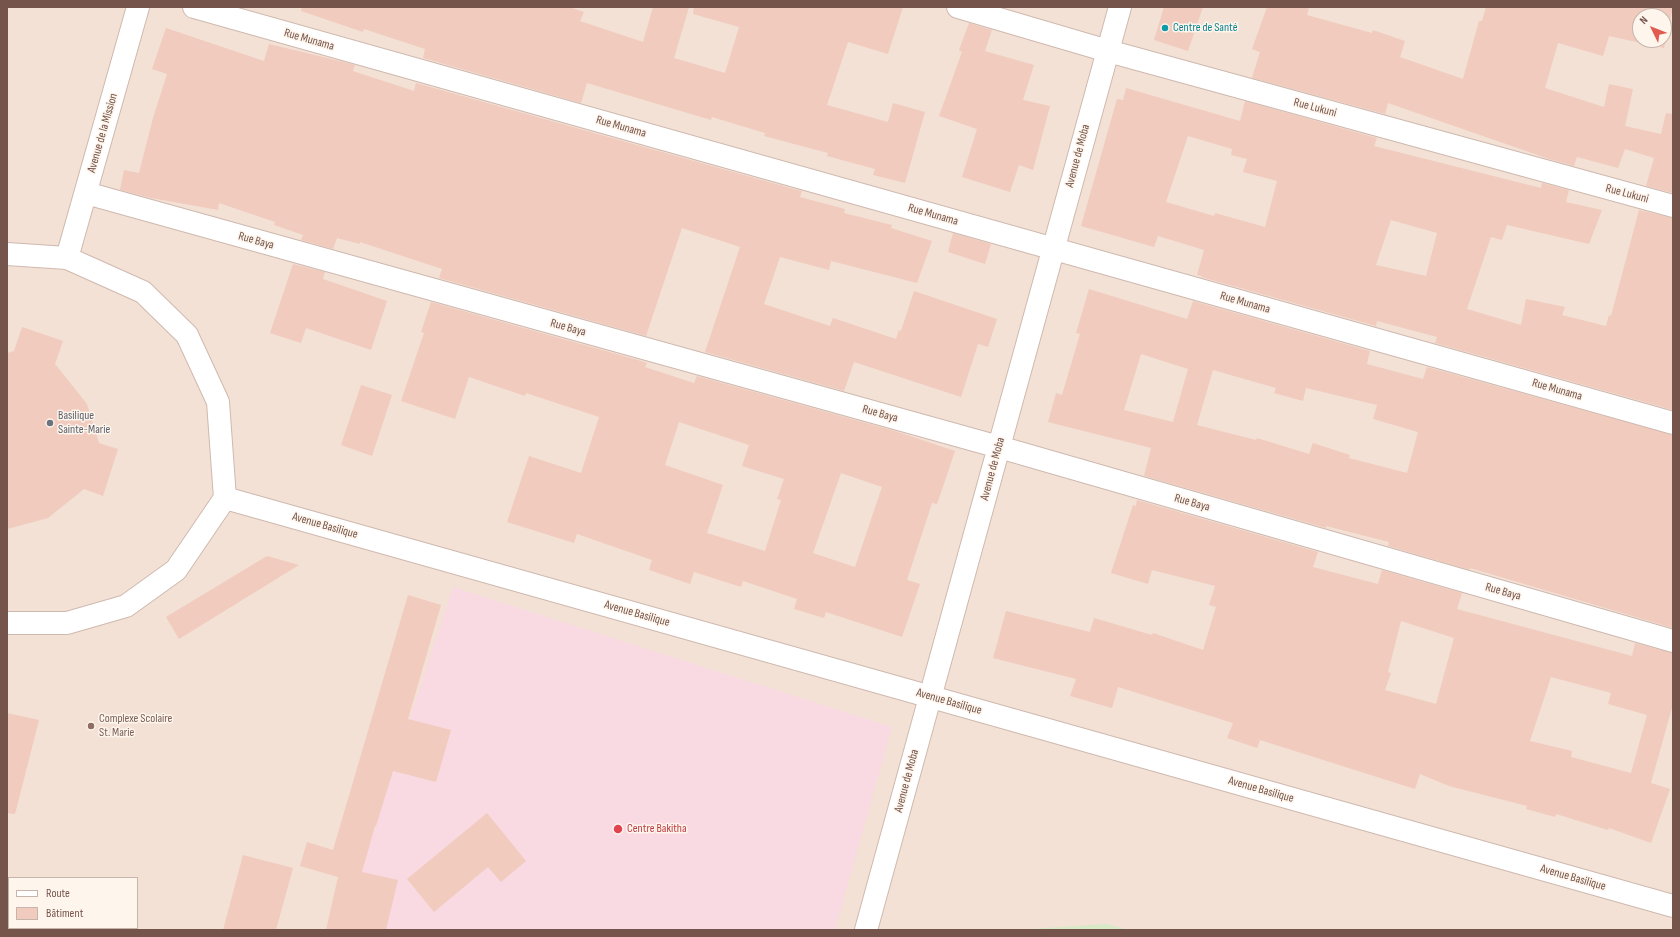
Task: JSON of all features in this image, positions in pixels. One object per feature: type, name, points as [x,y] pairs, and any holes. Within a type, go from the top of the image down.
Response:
[{"type":"street","name":"Avenue de la Mission","points":[[67,258],[138,7]]},
{"type":"street","name":"Rue Munama","points":[[194,7],[1673,423]]},
{"type":"street","name":"Rue Lukuni","points":[[958,7],[1108,51],[1673,206]]},
{"type":"street","name":"Avenue de Moba","points":[[866,930],[1120,7]]},
{"type":"street","name":"Rue Baya","points":[[86,193],[999,447],[1673,641]]},
{"type":"street","points":[[7,254],[67,258],[143,292],[187,336],[218,402],[225,498],[176,570],[126,606],[66,623],[7,623]]},
{"type":"street","name":"Avenue Basilique","points":[[225,498],[1673,906]]},
{"type":"shaded area","points":[[7,7],[1673,7],[1673,930],[7,930]]},
{"type":"shaded area","name":"Centre Bakitha","points":[[453,587],[892,727],[835,930],[340,930]]},
{"type":"green space","points":[[1106,924],[1130,930],[1030,930],[1032,929]]},
{"type":"building","points":[[302,7],[569,7],[584,12],[580,21],[643,42],[653,7],[689,7],[674,58],[725,73],[739,27],[693,14],[694,7],[903,7],[888,54],[848,42],[827,105],[888,122],[893,103],[925,112],[905,183],[873,175],[875,169],[827,156],[828,153],[764,136],[765,133],[712,117],[711,120],[587,83],[581,103],[423,58],[425,49],[364,29],[363,32],[301,11]]},
{"type":"building","name":"Centre de Santé","points":[[1164,7],[1203,7],[1188,51],[1154,40]]},
{"type":"building","points":[[1267,7],[1309,7],[1307,15],[1372,33],[1373,30],[1405,41],[1400,57],[1463,79],[1479,21],[1482,21],[1486,7],[1673,7],[1672,12],[1672,8],[1632,8],[1632,41],[1609,36],[1603,56],[1558,43],[1545,88],[1604,107],[1609,84],[1633,89],[1625,126],[1661,134],[1666,113],[1673,114],[1673,193],[1646,186],[1654,158],[1625,149],[1618,168],[1577,157],[1574,166],[1549,159],[1388,103],[1385,114],[1252,78],[1260,52],[1252,49]]},
{"type":"building","points":[[969,23],[992,30],[985,51],[1034,65],[1023,100],[1050,106],[1033,170],[1019,165],[1010,192],[962,177],[977,129],[939,116],[962,52],[959,50]]},
{"type":"building","points":[[166,28],[264,61],[269,44],[348,63],[355,65],[353,71],[414,91],[416,83],[802,191],[800,197],[845,209],[844,213],[892,225],[891,228],[932,241],[917,283],[831,261],[829,270],[780,257],[764,304],[830,326],[833,318],[896,339],[899,330],[901,331],[914,291],[997,319],[988,347],[978,344],[961,397],[854,362],[844,391],[705,352],[740,247],[682,228],[646,336],[439,278],[442,269],[360,242],[360,244],[337,238],[333,249],[301,240],[303,235],[274,225],[275,222],[219,203],[218,210],[151,198],[120,190],[124,170],[139,173],[153,118],[167,74],[152,69]]},
{"type":"building","points":[[1126,88],[1240,121],[1245,101],[1377,138],[1374,146],[1541,188],[1542,183],[1569,190],[1566,202],[1602,210],[1589,244],[1507,225],[1502,240],[1491,237],[1467,309],[1521,325],[1526,299],[1565,307],[1562,315],[1606,326],[1609,315],[1611,316],[1639,210],[1673,218],[1673,410],[1435,343],[1437,337],[1377,321],[1376,326],[1201,277],[1202,276],[1197,275],[1204,250],[1158,236],[1154,247],[1081,226],[1117,99],[1123,100]],"holes":[[[1188,136],[1232,149],[1231,155],[1247,159],[1243,172],[1277,181],[1265,227],[1215,213],[1214,216],[1166,202]],[[1391,220],[1437,233],[1426,276],[1376,265]]]},
{"type":"building","points":[[953,233],[991,244],[985,264],[948,252]]},
{"type":"building","points":[[293,264],[325,272],[323,279],[387,301],[371,350],[306,328],[301,343],[270,333]]},
{"type":"building","points":[[1089,289],[1187,319],[1193,301],[1370,351],[1367,364],[1423,379],[1427,367],[1673,435],[1673,628],[1470,568],[1470,570],[1388,546],[1389,542],[1326,526],[1326,528],[1144,476],[1151,448],[1048,422],[1056,393],[1062,395],[1080,334],[1076,333]],"holes":[[[1141,354],[1188,369],[1173,422],[1124,410]],[[1213,370],[1276,388],[1274,393],[1303,401],[1306,388],[1377,405],[1373,419],[1418,432],[1407,473],[1349,458],[1350,455],[1313,443],[1309,454],[1257,438],[1256,440],[1197,425]]]},
{"type":"building","points":[[431,302],[638,360],[647,363],[645,367],[694,383],[697,376],[895,431],[955,451],[937,504],[932,503],[907,580],[920,584],[902,637],[826,612],[824,618],[794,609],[797,599],[743,581],[741,587],[694,572],[690,584],[649,570],[652,560],[577,534],[574,543],[507,522],[529,456],[581,473],[599,417],[526,393],[525,396],[469,377],[455,419],[401,401],[424,333],[421,332]],"holes":[[[679,422],[749,445],[742,466],[784,479],[777,499],[781,500],[765,551],[707,533],[723,485],[665,465]],[[841,473],[882,487],[855,567],[813,553]]]},
{"type":"building","name":"Basilique Sainte-Marie","points":[[22,327],[63,341],[55,364],[87,404],[99,443],[118,449],[103,496],[84,489],[48,518],[7,529],[7,353],[14,351]]},
{"type":"building","points":[[361,385],[392,395],[372,456],[341,445]]},
{"type":"building","points":[[1137,500],[1318,552],[1313,567],[1378,584],[1382,570],[1462,593],[1457,609],[1632,656],[1635,643],[1673,653],[1673,704],[1651,783],[1670,789],[1651,843],[1609,828],[1608,830],[1556,814],[1555,817],[1526,809],[1527,806],[1449,786],[1420,774],[1415,789],[1260,740],[1257,748],[1227,738],[1233,723],[1118,687],[1112,708],[1070,696],[1076,679],[993,658],[1006,611],[1090,632],[1094,618],[1152,635],[1153,633],[1203,650],[1216,607],[1209,605],[1215,586],[1152,570],[1148,584],[1111,573],[1133,505],[1136,506]],"holes":[[[1401,621],[1454,638],[1436,704],[1385,690],[1391,673],[1388,672]],[[1551,677],[1611,693],[1608,704],[1647,715],[1631,773],[1571,757],[1572,751],[1530,741]]]},
{"type":"building","points":[[267,556],[299,565],[179,639],[166,617]]},
{"type":"building","points":[[408,595],[441,605],[408,719],[451,730],[436,782],[393,771],[375,826],[362,872],[398,880],[386,930],[326,930],[338,877],[300,866],[307,842],[333,850]]},
{"type":"building","points":[[7,713],[39,720],[15,814],[7,813]]},
{"type":"building","points":[[487,813],[526,861],[501,882],[488,867],[434,912],[407,879]]},
{"type":"building","points":[[243,855],[293,868],[276,930],[223,930]]},
{"type":"place","name":"Centre de Santé","points":[[1165,28]]},
{"type":"place","name":"Basilique Sainte-Marie","points":[[50,423]]},
{"type":"place","name":"Complexe Scolaire St. Marie","points":[[91,726]]},
{"type":"place","name":"Centre Bakitha","points":[[618,829]]}]
